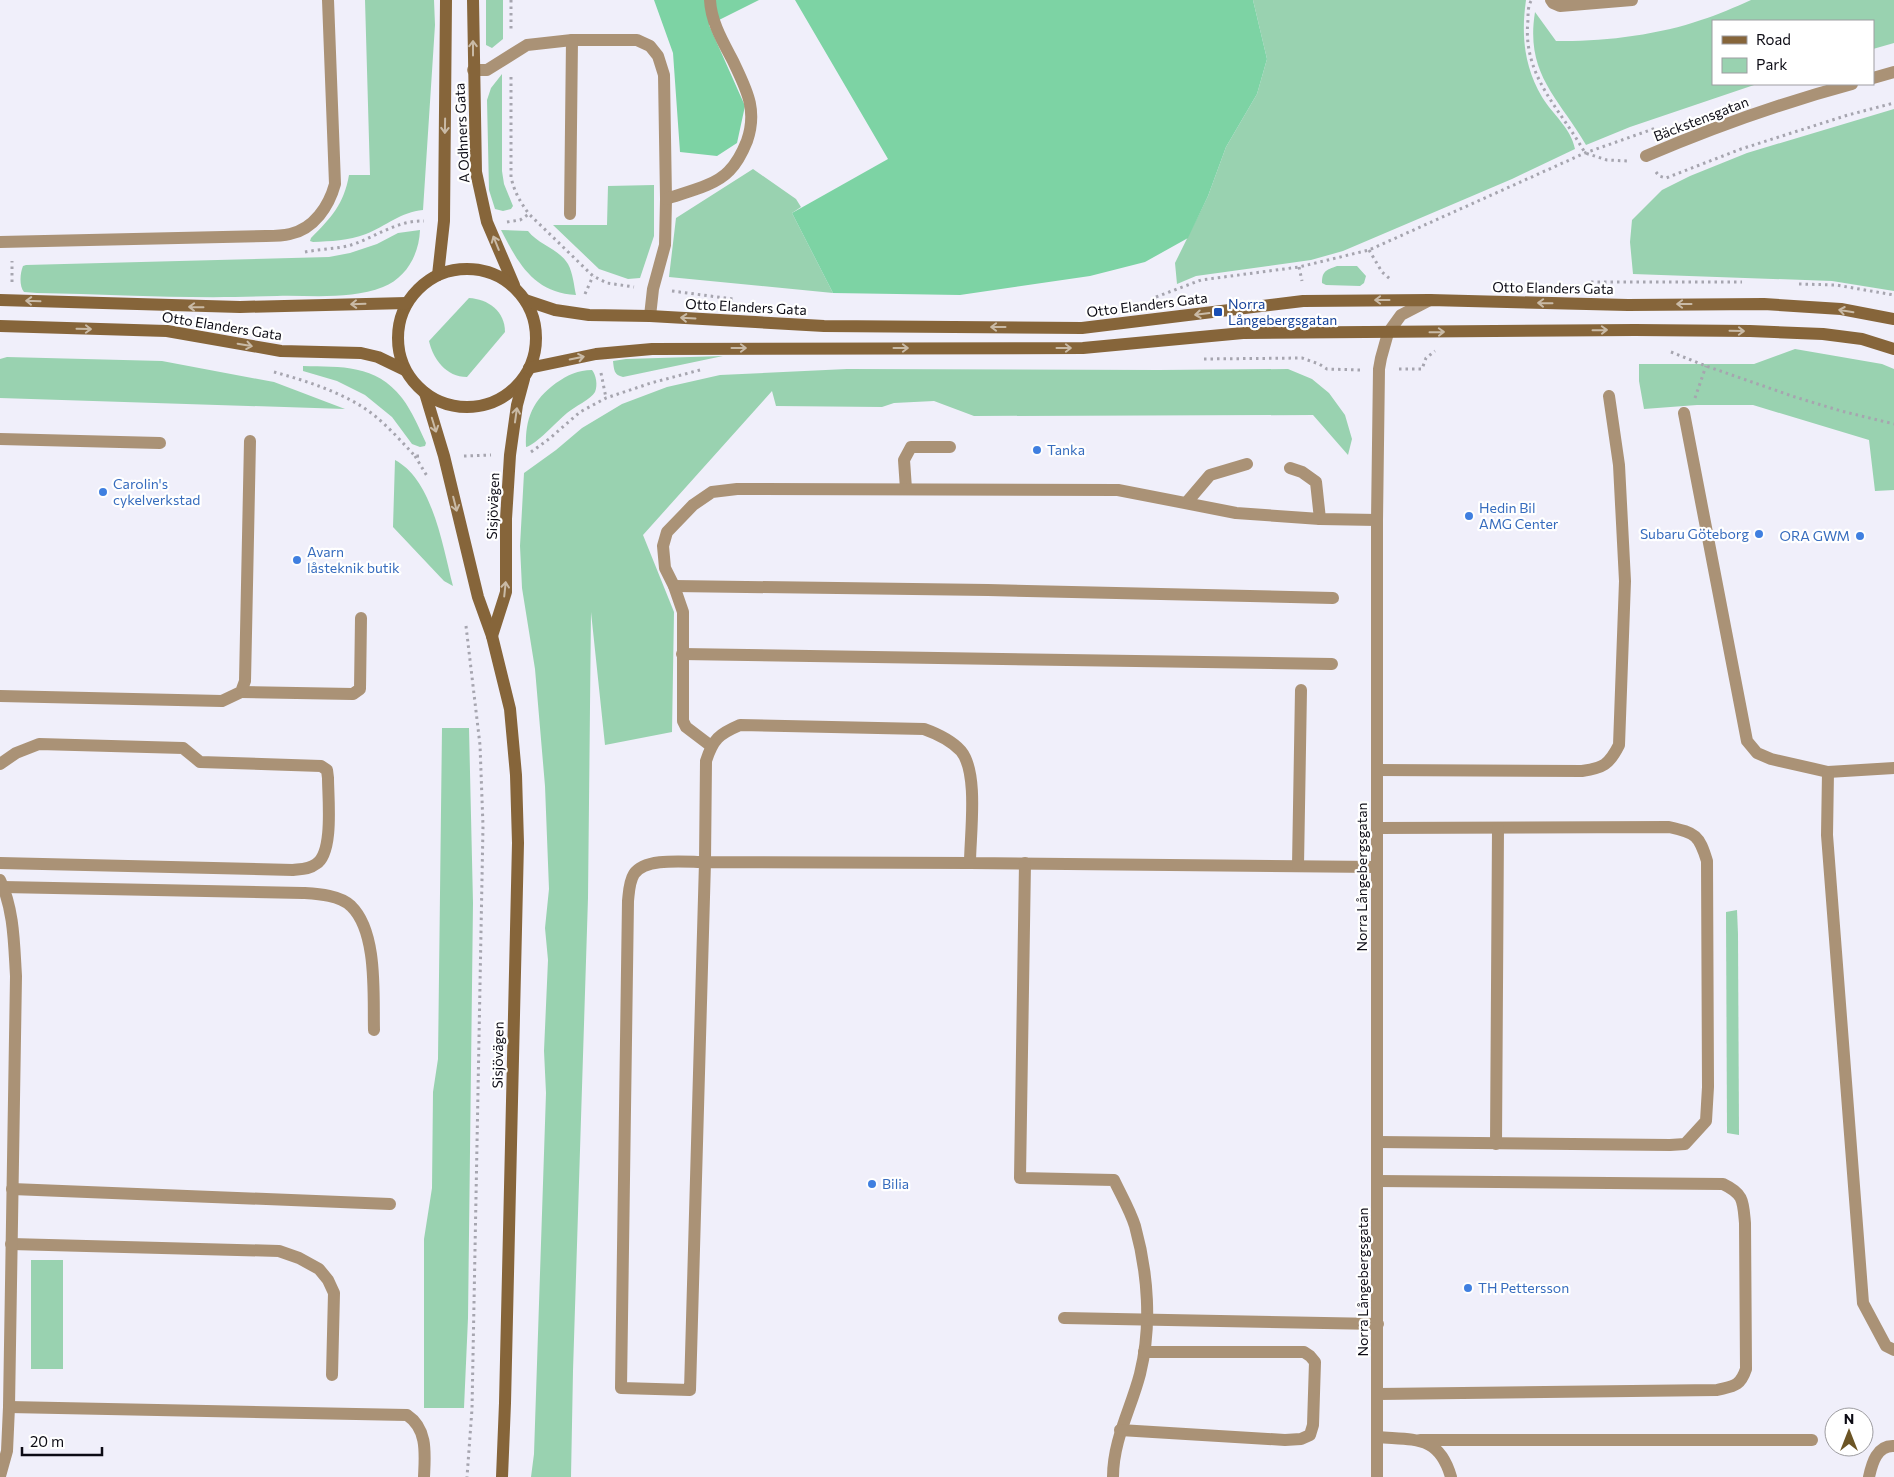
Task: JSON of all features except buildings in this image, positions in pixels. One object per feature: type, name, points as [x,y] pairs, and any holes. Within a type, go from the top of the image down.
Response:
[{"type":"street","points":[[0,242],[266,236],[290,234],[305,228],[326,207],[335,184],[328,0]]},
{"type":"street","name":"A Odhners Gata","points":[[438,275],[444,221],[446,0]]},
{"type":"street","name":"A Odhners Gata","points":[[473,0],[476,172],[487,222],[515,288]]},
{"type":"street","points":[[666,199],[711,183],[729,172],[743,151],[750,132],[752,114],[748,93],[715,22],[710,0]]},
{"type":"street","points":[[1551,0],[1560,6],[1632,0]]},
{"type":"street","points":[[473,70],[486,70],[527,45],[572,40],[637,40],[650,46],[658,56],[664,75],[665,245],[653,289],[650,316]]},
{"type":"street","points":[[570,214],[572,40]]},
{"type":"street","points":[[1874,78],[1894,72]]},
{"type":"street","name":"Bäckstensgatan","points":[[1646,156],[1710,129],[1808,96],[1848,85]]},
{"type":"street","name":"Otto Elanders Gata","points":[[458,269],[479,269],[498,276],[515,288],[531,310],[536,334],[534,357],[518,385],[505,396],[478,406],[456,406],[425,393],[405,370],[397,341],[399,321],[407,303],[420,286],[438,275],[458,269]]},
{"type":"street","name":"Otto Elanders Gata","points":[[0,300],[240,307],[407,303]]},
{"type":"street","name":"Otto Elanders Gata","points":[[525,300],[555,310],[588,315],[650,316],[824,326],[1082,328],[1303,301],[1430,300],[1628,304],[1764,304],[1841,310],[1894,319]]},
{"type":"street","name":"Norra Långebergsgatan","points":[[1377,1477],[1377,520],[1379,369],[1388,333],[1401,315],[1430,300]]},
{"type":"street","name":"Otto Elanders Gata","points":[[0,326],[167,331],[281,352],[361,353],[378,357],[405,370]]},
{"type":"street","points":[[527,372],[596,354],[652,349],[1082,348],[1243,333],[1750,331],[1823,334],[1862,339],[1894,349]]},
{"type":"street","name":"Sisjövägen","points":[[492,636],[506,592],[506,519],[510,455],[517,405],[527,372]]},
{"type":"street","name":"Sisjövägen","points":[[425,393],[444,456],[478,597],[492,636],[510,709],[516,775],[518,843],[502,1477]]},
{"type":"street","points":[[1377,770],[1582,771],[1601,768],[1613,757],[1619,745],[1625,581],[1620,465],[1609,396]]},
{"type":"street","points":[[1684,413],[1747,741],[1757,753],[1771,759],[1828,772],[1894,768]]},
{"type":"street","points":[[0,439],[160,444]]},
{"type":"street","points":[[241,692],[245,681],[250,441]]},
{"type":"street","points":[[906,490],[904,460],[911,447],[950,447]]},
{"type":"street","points":[[1187,502],[1210,475],[1247,464]]},
{"type":"street","points":[[1290,468],[1302,472],[1316,482],[1320,518]]},
{"type":"street","points":[[711,746],[686,727],[683,721],[683,612],[674,586],[665,568],[663,546],[667,532],[693,505],[712,492],[737,489],[1118,490],[1236,513],[1377,520]]},
{"type":"street","points":[[674,586],[988,590],[1333,598]]},
{"type":"street","points":[[0,696],[222,701],[241,692],[353,694],[360,689],[361,618]]},
{"type":"street","points":[[682,654],[1332,664]]},
{"type":"street","points":[[1298,866],[1301,690]]},
{"type":"street","points":[[970,863],[972,785],[969,767],[961,752],[944,737],[924,729],[740,725],[722,733],[711,746],[706,761],[705,862],[690,1390],[621,1388],[628,901],[631,882],[639,869],[659,862],[705,862],[970,863],[1025,863],[1377,867]]},
{"type":"street","points":[[0,764],[16,754],[39,744],[183,748],[200,762],[320,766],[326,770],[328,778],[327,846],[320,860],[309,867],[294,870],[0,863]]},
{"type":"street","points":[[1828,772],[1827,835],[1864,1303],[1886,1346],[1894,1350]]},
{"type":"street","points":[[1377,828],[1669,827],[1690,832],[1702,843],[1707,861],[1708,1087],[1706,1121],[1685,1144],[1378,1142]]},
{"type":"street","points":[[1496,1144],[1498,828]]},
{"type":"street","points":[[1025,863],[1020,1178],[1114,1180],[1134,1224],[1144,1270],[1147,1320],[1144,1352],[1139,1375],[1120,1430],[1112,1477]]},
{"type":"street","points":[[0,1476],[7,1451],[9,1407],[16,976],[12,923],[2,884],[303,893],[321,894],[341,900],[351,906],[358,916],[366,933],[372,955],[374,1030]]},
{"type":"street","points":[[1378,1181],[1723,1184],[1736,1191],[1743,1203],[1745,1223],[1746,1350],[1746,1369],[1742,1380],[1734,1386],[1717,1390],[1378,1394]]},
{"type":"street","points":[[12,1189],[390,1204]]},
{"type":"street","points":[[11,1244],[279,1251],[299,1258],[319,1269],[328,1280],[334,1294],[332,1375]]},
{"type":"street","points":[[1064,1318],[1378,1324]]},
{"type":"street","points":[[1120,1430],[1301,1439],[1310,1435],[1313,1425],[1315,1362],[1304,1352],[1144,1352]]},
{"type":"street","points":[[9,1407],[407,1415],[415,1421],[425,1444],[424,1477]]},
{"type":"street","points":[[1378,1437],[1420,1440],[1812,1440]]},
{"type":"street","points":[[1420,1440],[1436,1448],[1447,1462],[1451,1477]]},
{"type":"street","points":[[1870,1477],[1873,1460],[1880,1451],[1888,1446],[1894,1446]]},
{"type":"path","points":[[511,0],[511,177],[514,190],[529,214],[593,276],[608,283],[737,299]]},
{"type":"path","points":[[1531,0],[1529,3],[1527,38],[1533,66],[1551,103],[1572,129],[1585,153],[1607,160],[1629,161],[1646,156],[1659,176],[1666,178],[1741,149],[1848,115],[1894,103]]},
{"type":"path","points":[[1152,298],[1201,280],[1299,267],[1369,250],[1585,153],[1657,127]]},
{"type":"path","points":[[1369,250],[1382,272],[1389,279],[1396,281]]},
{"type":"path","points":[[1587,282],[1752,282]]},
{"type":"path","points":[[1789,284],[1836,285],[1894,295]]},
{"type":"path","points":[[1302,358],[1327,369],[1422,369],[1426,358],[1439,348]]},
{"type":"path","points":[[1662,349],[1795,397],[1894,424]]},
{"type":"path","points":[[1684,413],[1696,396],[1706,366]]},
{"type":"path","points":[[268,370],[337,393],[362,406],[379,419],[415,456],[429,480]]},
{"type":"path","points":[[415,456],[528,455],[549,440],[580,412],[606,398]]},
{"type":"path","points":[[466,625],[480,744],[483,826],[473,1399],[467,1477]]},
{"type":"green space","points":[[365,0],[434,0],[435,25],[423,210],[408,213],[373,231],[353,238],[313,242],[310,241],[311,238],[336,210],[344,194],[349,175],[370,175]]},
{"type":"green space","points":[[486,0],[503,0],[503,39],[492,48],[486,45]]},
{"type":"green space","points":[[654,0],[759,0],[709,25],[745,106],[737,143],[717,156],[680,152],[673,53]]},
{"type":"green space","points":[[795,0],[1253,0],[1267,59],[1257,94],[1226,147],[1208,196],[1188,238],[1145,262],[1090,276],[960,295],[833,293],[792,213],[888,159]]},
{"type":"green space","points":[[1253,0],[1526,0],[1524,38],[1531,74],[1546,104],[1566,128],[1575,149],[1512,179],[1343,251],[1311,260],[1196,276],[1177,284],[1175,263],[1208,196],[1226,147],[1257,94],[1267,59]]},
{"type":"green space","points":[[1751,0],[1894,0],[1894,43],[1874,49],[1874,20],[1712,20],[1712,85],[1754,85],[1630,127],[1586,145],[1546,84],[1539,69],[1533,34],[1535,12],[1556,41],[1591,40],[1648,34],[1714,16]]},
{"type":"green space","points":[[502,74],[502,171],[504,184],[513,206],[511,209],[503,211],[495,209],[489,190],[487,100],[491,88]]},
{"type":"green space","points":[[1894,109],[1894,291],[1832,281],[1633,274],[1630,242],[1632,220],[1662,190],[1690,176],[1747,153]]},
{"type":"green space","points":[[753,169],[796,199],[801,207],[792,213],[833,293],[669,277],[676,218]]},
{"type":"green space","points":[[654,185],[654,236],[640,278],[628,279],[599,269],[553,225],[607,225],[608,186]]},
{"type":"green space","points":[[420,230],[414,257],[405,272],[383,287],[357,294],[210,297],[37,293],[24,292],[21,283],[22,269],[26,265],[329,257],[350,253],[377,244],[398,233]]},
{"type":"green space","points":[[501,230],[528,231],[560,254],[570,268],[576,295],[549,289],[538,282],[521,265]]},
{"type":"green space","points":[[1337,266],[1357,266],[1366,276],[1364,283],[1360,286],[1326,285],[1322,283],[1325,272]]},
{"type":"green space","points":[[469,298],[483,301],[499,312],[505,332],[467,377],[453,374],[442,366],[437,360],[429,341]]},
{"type":"green space","points":[[1795,349],[1882,364],[1894,369],[1894,490],[1875,491],[1869,440],[1753,405],[1697,405],[1644,409],[1639,381],[1639,364],[1754,364]]},
{"type":"green space","points":[[723,356],[623,377],[615,372],[613,361],[626,359]]},
{"type":"green space","points":[[7,357],[162,361],[274,382],[345,409],[0,398],[0,359]]},
{"type":"green space","points":[[303,366],[357,370],[381,379],[392,387],[406,403],[426,443],[425,446],[420,447],[412,444],[392,417],[365,395],[337,381],[303,371]]},
{"type":"green space","points":[[847,369],[1288,369],[1312,379],[1329,393],[1345,415],[1352,439],[1348,455],[1313,415],[974,416],[934,401],[894,403],[882,407],[776,406],[772,391],[643,535],[674,612],[672,732],[605,745],[591,612],[588,898],[571,1477],[531,1477],[534,1454],[546,1093],[544,1051],[548,960],[545,928],[549,889],[545,786],[535,669],[522,588],[520,546],[524,473],[582,428],[622,404],[667,387],[720,375]]},
{"type":"green space","points":[[592,370],[596,383],[593,395],[567,413],[535,442],[526,447],[529,418],[541,396],[569,375]]},
{"type":"green space","points":[[395,460],[408,470],[419,483],[427,499],[440,535],[453,586],[444,581],[393,527]]},
{"type":"green space","points":[[442,728],[469,728],[473,903],[468,1318],[464,1408],[424,1408],[424,1239],[432,1188],[433,1092],[438,1059]]},
{"type":"green space","points":[[1737,910],[1739,1135],[1727,1133],[1726,912]]},
{"type":"green space","points":[[31,1260],[63,1260],[63,1369],[31,1369]]},
{"type":"place","name":"Norra Långebergsgatan","points":[[1218,312]]},
{"type":"place","name":"Tanka","points":[[1037,450]]},
{"type":"place","name":"Carolin's cykelverkstad","points":[[103,492]]},
{"type":"place","name":"Hedin Bil AMG Center","points":[[1469,516]]},
{"type":"place","name":"Subaru Göteborg","points":[[1759,534]]},
{"type":"place","name":"ORA GWM","points":[[1860,536]]},
{"type":"place","name":"Avarn låsteknik butik","points":[[297,560]]},
{"type":"place","name":"Bilia","points":[[872,1184]]},
{"type":"place","name":"TH Pettersson","points":[[1468,1288]]}]
